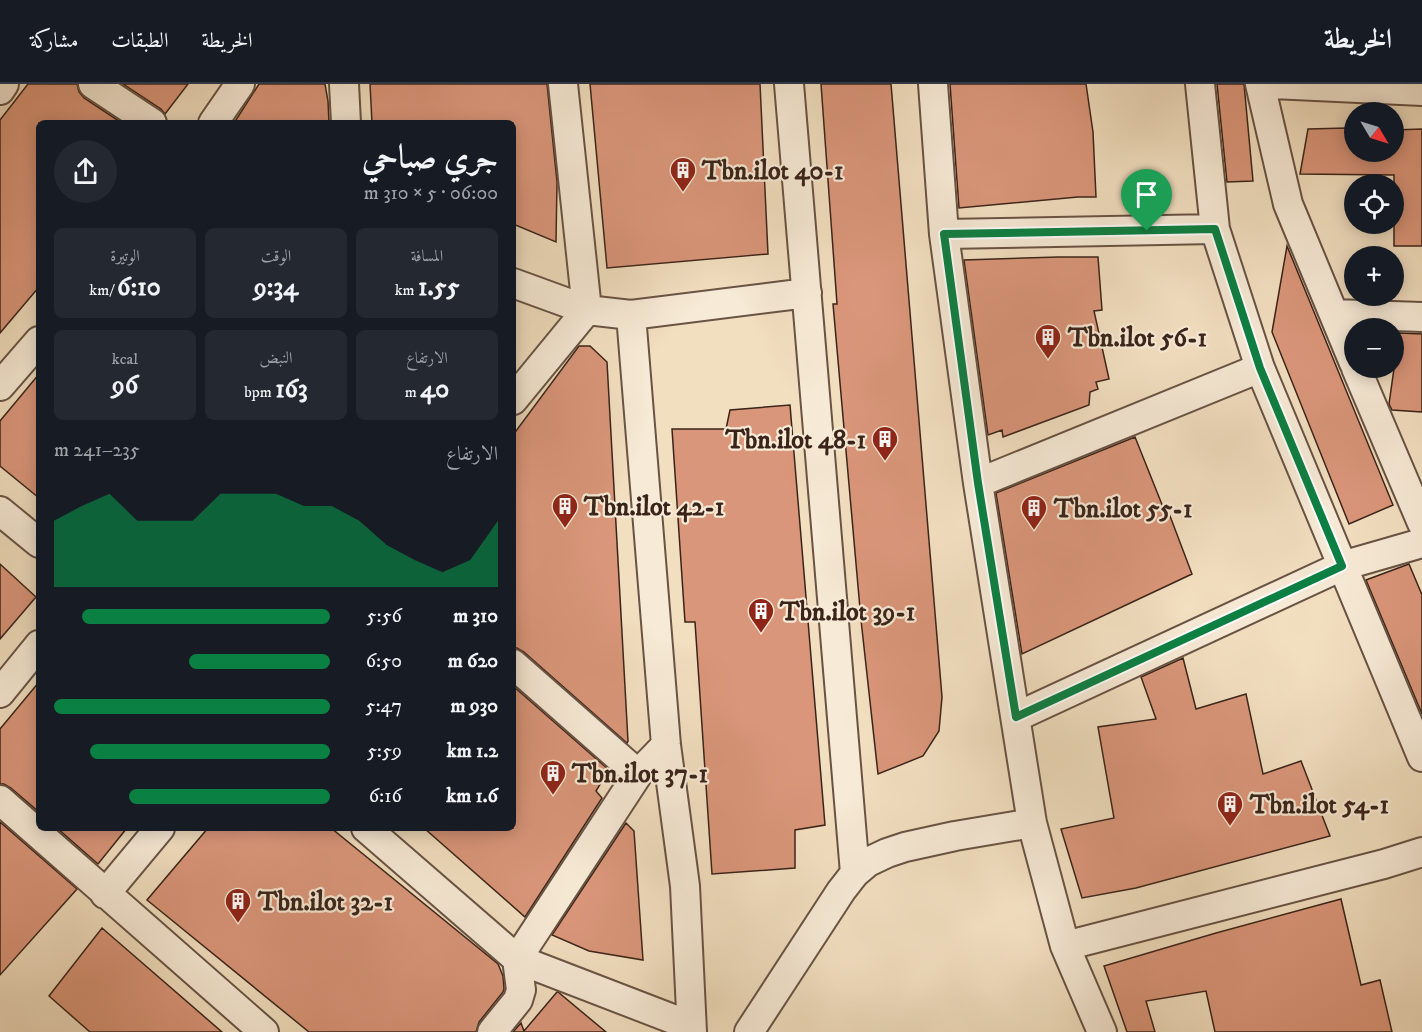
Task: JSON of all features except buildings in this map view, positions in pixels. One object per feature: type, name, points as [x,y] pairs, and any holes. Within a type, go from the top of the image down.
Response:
[{"type":"street","points":[[0,90],[4,84]]},
{"type":"street","points":[[93,84],[147,120]]},
{"type":"street","points":[[215,120],[240,84]]},
{"type":"street","points":[[345,84],[346,120]]},
{"type":"street","points":[[516,396],[587,310],[563,84]]},
{"type":"street","points":[[789,84],[855,873]]},
{"type":"street","points":[[933,84],[944,234],[978,483],[1032,823],[1065,946],[1101,1032]]},
{"type":"street","points":[[1200,84],[1215,229],[1260,368],[1422,757]]},
{"type":"street","points":[[1260,84],[1288,204],[1344,338]]},
{"type":"street","points":[[1273,84],[1422,91]]},
{"type":"street","points":[[944,234],[1215,229]]},
{"type":"street","points":[[516,284],[587,310],[631,315],[807,293]]},
{"type":"street","points":[[1334,314],[1422,317]]},
{"type":"street","points":[[369,831],[517,959],[691,1029],[685,886],[666,745],[631,315]]},
{"type":"street","points":[[0,386],[36,344]]},
{"type":"street","points":[[978,483],[1260,368]]},
{"type":"street","points":[[1360,378],[1422,523]]},
{"type":"street","points":[[0,511],[36,541]]},
{"type":"street","points":[[1016,717],[1342,566],[1422,543]]},
{"type":"street","points":[[0,693],[36,649]]},
{"type":"street","points":[[516,666],[638,774]]},
{"type":"street","points":[[492,1032],[518,1000],[521,990],[517,959],[638,774],[666,745]]},
{"type":"street","points":[[0,800],[264,1032]]},
{"type":"street","points":[[749,1032],[855,873],[867,862],[905,847],[1032,823]]},
{"type":"street","points":[[105,894],[158,831]]},
{"type":"street","points":[[1065,946],[1373,867],[1422,852]]},
{"type":"place","name":"Tbn.ilot 40-1","points":[[683,193]]},
{"type":"place","name":"Tbn.ilot 56-1","points":[[1048,360]]},
{"type":"place","name":"Tbn.ilot 48-1","points":[[885,462]]},
{"type":"place","name":"Tbn.ilot 42-1","points":[[565,529]]},
{"type":"place","name":"Tbn.ilot 55-1","points":[[1034,531]]},
{"type":"place","name":"Tbn.ilot 39-1","points":[[761,634]]},
{"type":"place","name":"Tbn.ilot 37-1","points":[[553,796]]},
{"type":"place","name":"Tbn.ilot 54-1","points":[[1230,827]]},
{"type":"place","name":"Tbn.ilot 32-1","points":[[238,924]]},
{"type":"route","points":[[1215,229],[1260,368],[1342,566],[1016,717],[978,483],[944,234],[1147,231],[1215,229]]}]
